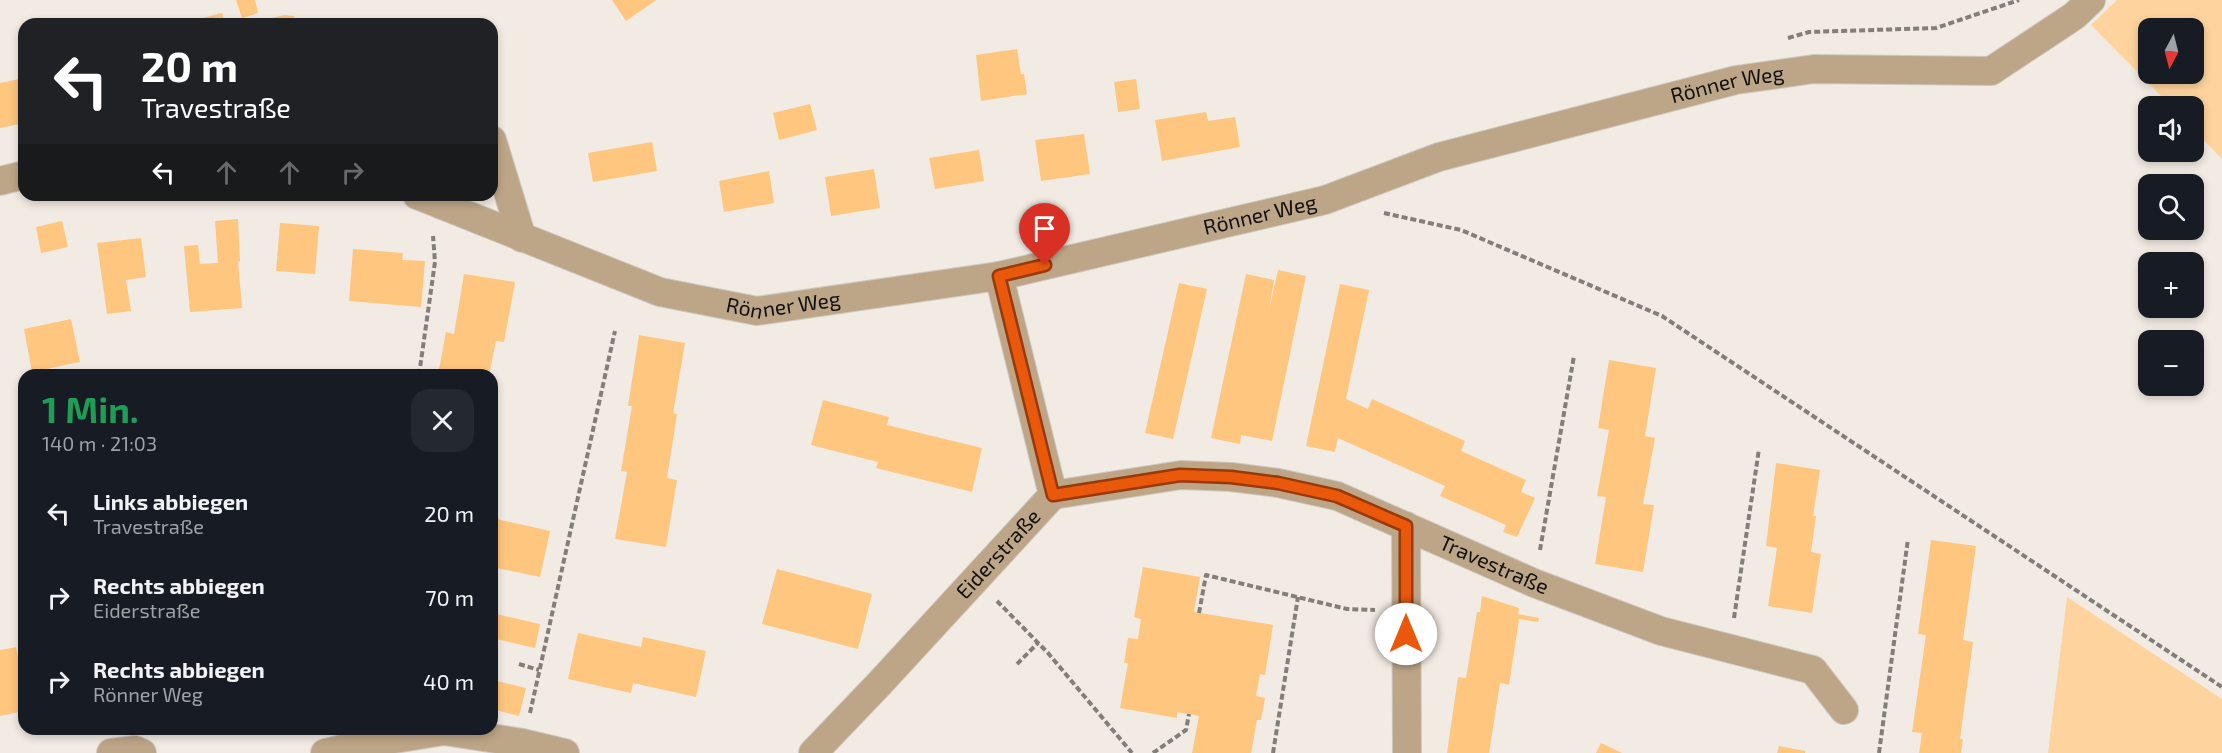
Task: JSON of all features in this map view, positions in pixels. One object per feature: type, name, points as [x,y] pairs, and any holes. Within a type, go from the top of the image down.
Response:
[{"type":"street","name":"Rönner Weg","points":[[434,201],[660,292],[757,311],[999,276],[1325,200],[1439,157],[1736,80],[1815,69],[1991,71],[2074,16],[2091,0]]},
{"type":"street","points":[[498,160],[522,238]]},
{"type":"street","points":[[0,181],[18,176]]},
{"type":"street","name":"Eiderstraße","points":[[813,753],[1053,495],[999,276]]},
{"type":"street","name":"Travestraße","points":[[1053,495],[1180,475],[1231,477],[1278,483],[1337,496],[1534,583],[1661,631],[1812,670],[1844,710]]},
{"type":"street","points":[[1406,526],[1407,753]]},
{"type":"street","points":[[326,753],[363,744],[419,735]]},
{"type":"street","points":[[470,735],[523,743],[566,753]]},
{"type":"street","points":[[111,753],[135,750],[142,753]]},
{"type":"path","points":[[420,369],[435,262],[425,201]]},
{"type":"path","points":[[1376,212],[1461,231],[1662,316],[2222,687]]},
{"type":"path","points":[[523,743],[615,331]]},
{"type":"path","points":[[1534,583],[1574,356]]},
{"type":"path","points":[[1729,648],[1759,449]]},
{"type":"path","points":[[1879,753],[1908,539]]},
{"type":"path","points":[[1199,613],[1206,575],[1347,609],[1406,610]]},
{"type":"path","points":[[975,580],[1038,643],[1132,753]]},
{"type":"path","points":[[1273,753],[1298,597]]},
{"type":"path","points":[[1017,663],[1038,643]]},
{"type":"path","points":[[519,664],[539,670]]},
{"type":"path","points":[[1153,753],[1186,730],[1189,714]]},
{"type":"shaded area","points":[[2117,0],[2222,0],[2222,159],[2204,140],[2204,96],[2161,96],[2149,84],[2204,84],[2204,18],[2138,18],[2138,73],[2091,25]]},
{"type":"shaded area","points":[[2067,597],[2222,699],[2222,753],[2048,753]]},
{"type":"building","points":[[236,0],[255,0],[258,13],[242,18]]},
{"type":"building","points":[[612,0],[656,0],[626,21]]},
{"type":"building","points":[[222,13],[223,18],[202,18]]},
{"type":"building","points":[[284,15],[294,16],[294,18],[272,18]]},
{"type":"building","points":[[1017,49],[1027,94],[981,101],[976,55]]},
{"type":"building","points":[[18,79],[18,124],[0,128],[0,83]]},
{"type":"building","points":[[1136,79],[1140,109],[1118,112],[1114,82]]},
{"type":"building","points":[[810,104],[817,130],[779,140],[773,113]]},
{"type":"building","points":[[1206,112],[1208,121],[1235,117],[1240,147],[1162,161],[1155,120]]},
{"type":"building","points":[[1084,134],[1090,174],[1041,181],[1035,140]]},
{"type":"building","points":[[652,142],[657,171],[593,182],[588,153]]},
{"type":"building","points":[[979,150],[984,181],[935,189],[929,158]]},
{"type":"building","points":[[874,169],[880,208],[831,216],[825,177]]},
{"type":"building","points":[[769,171],[774,203],[724,212],[719,181]]},
{"type":"building","points":[[238,219],[240,262],[238,261],[242,308],[190,312],[184,246],[198,245],[200,264],[218,263],[215,221]]},
{"type":"building","points":[[62,221],[68,247],[41,253],[36,227]]},
{"type":"building","points":[[280,223],[319,226],[315,274],[276,271]]},
{"type":"building","points":[[141,238],[146,277],[126,280],[131,311],[107,314],[97,243]]},
{"type":"building","points":[[353,249],[403,253],[402,260],[425,261],[421,307],[349,301]]},
{"type":"building","points":[[1278,270],[1306,276],[1272,441],[1241,435],[1240,444],[1211,438],[1246,274],[1274,280],[1269,310]]},
{"type":"building","points":[[464,274],[515,282],[504,342],[496,341],[490,369],[439,369],[446,332],[454,334]]},
{"type":"building","points":[[1179,283],[1207,289],[1173,439],[1145,433]]},
{"type":"building","points":[[1340,284],[1369,290],[1346,399],[1368,409],[1372,399],[1465,441],[1461,451],[1526,480],[1521,492],[1535,498],[1517,537],[1503,532],[1506,525],[1440,496],[1445,486],[1338,438],[1335,452],[1306,446]]},
{"type":"building","points":[[71,319],[80,362],[46,369],[31,369],[24,329]]},
{"type":"building","points":[[639,335],[685,343],[673,413],[677,414],[667,478],[677,480],[666,547],[615,539],[627,472],[621,471],[632,406],[628,406]]},
{"type":"building","points":[[1609,360],[1656,368],[1645,436],[1655,438],[1643,504],[1654,505],[1643,572],[1595,564],[1606,497],[1597,496],[1609,430],[1598,428]]},
{"type":"building","points":[[823,400],[889,417],[887,425],[982,448],[972,492],[876,468],[878,462],[811,445]]},
{"type":"building","points":[[1776,463],[1820,470],[1813,516],[1816,516],[1811,552],[1821,554],[1812,613],[1768,606],[1777,548],[1766,546]]},
{"type":"building","points":[[498,519],[550,531],[540,577],[498,568]]},
{"type":"building","points":[[1931,540],[1976,546],[1963,640],[1973,642],[1960,739],[1963,739],[1961,753],[1919,753],[1922,733],[1912,732],[1926,635],[1918,634]]},
{"type":"building","points":[[1143,567],[1200,577],[1194,612],[1273,625],[1265,675],[1260,674],[1256,696],[1265,698],[1261,720],[1257,720],[1251,753],[1192,753],[1199,716],[1177,712],[1177,718],[1120,708],[1128,663],[1124,663],[1128,638],[1138,639],[1141,619],[1134,617]]},
{"type":"building","points":[[777,569],[872,594],[858,649],[762,624]]},
{"type":"building","points":[[1482,596],[1519,608],[1518,614],[1539,618],[1538,622],[1519,619],[1509,685],[1500,683],[1489,753],[1447,753],[1458,677],[1466,678],[1477,612],[1480,612]]},
{"type":"building","points":[[498,614],[540,624],[535,648],[498,639]]},
{"type":"building","points":[[578,633],[641,647],[643,637],[706,651],[696,697],[633,683],[631,693],[568,679]]},
{"type":"building","points":[[16,647],[18,712],[0,716],[0,650]]},
{"type":"building","points":[[498,681],[526,688],[519,716],[498,711]]},
{"type":"building","points":[[1601,743],[1622,753],[1596,753]]},
{"type":"building","points":[[1779,746],[1805,751],[1805,753],[1777,753]]},
{"type":"route","points":[[1045,265],[999,276],[1053,495],[1180,475],[1231,477],[1278,483],[1337,496],[1406,526],[1406,634]]}]
